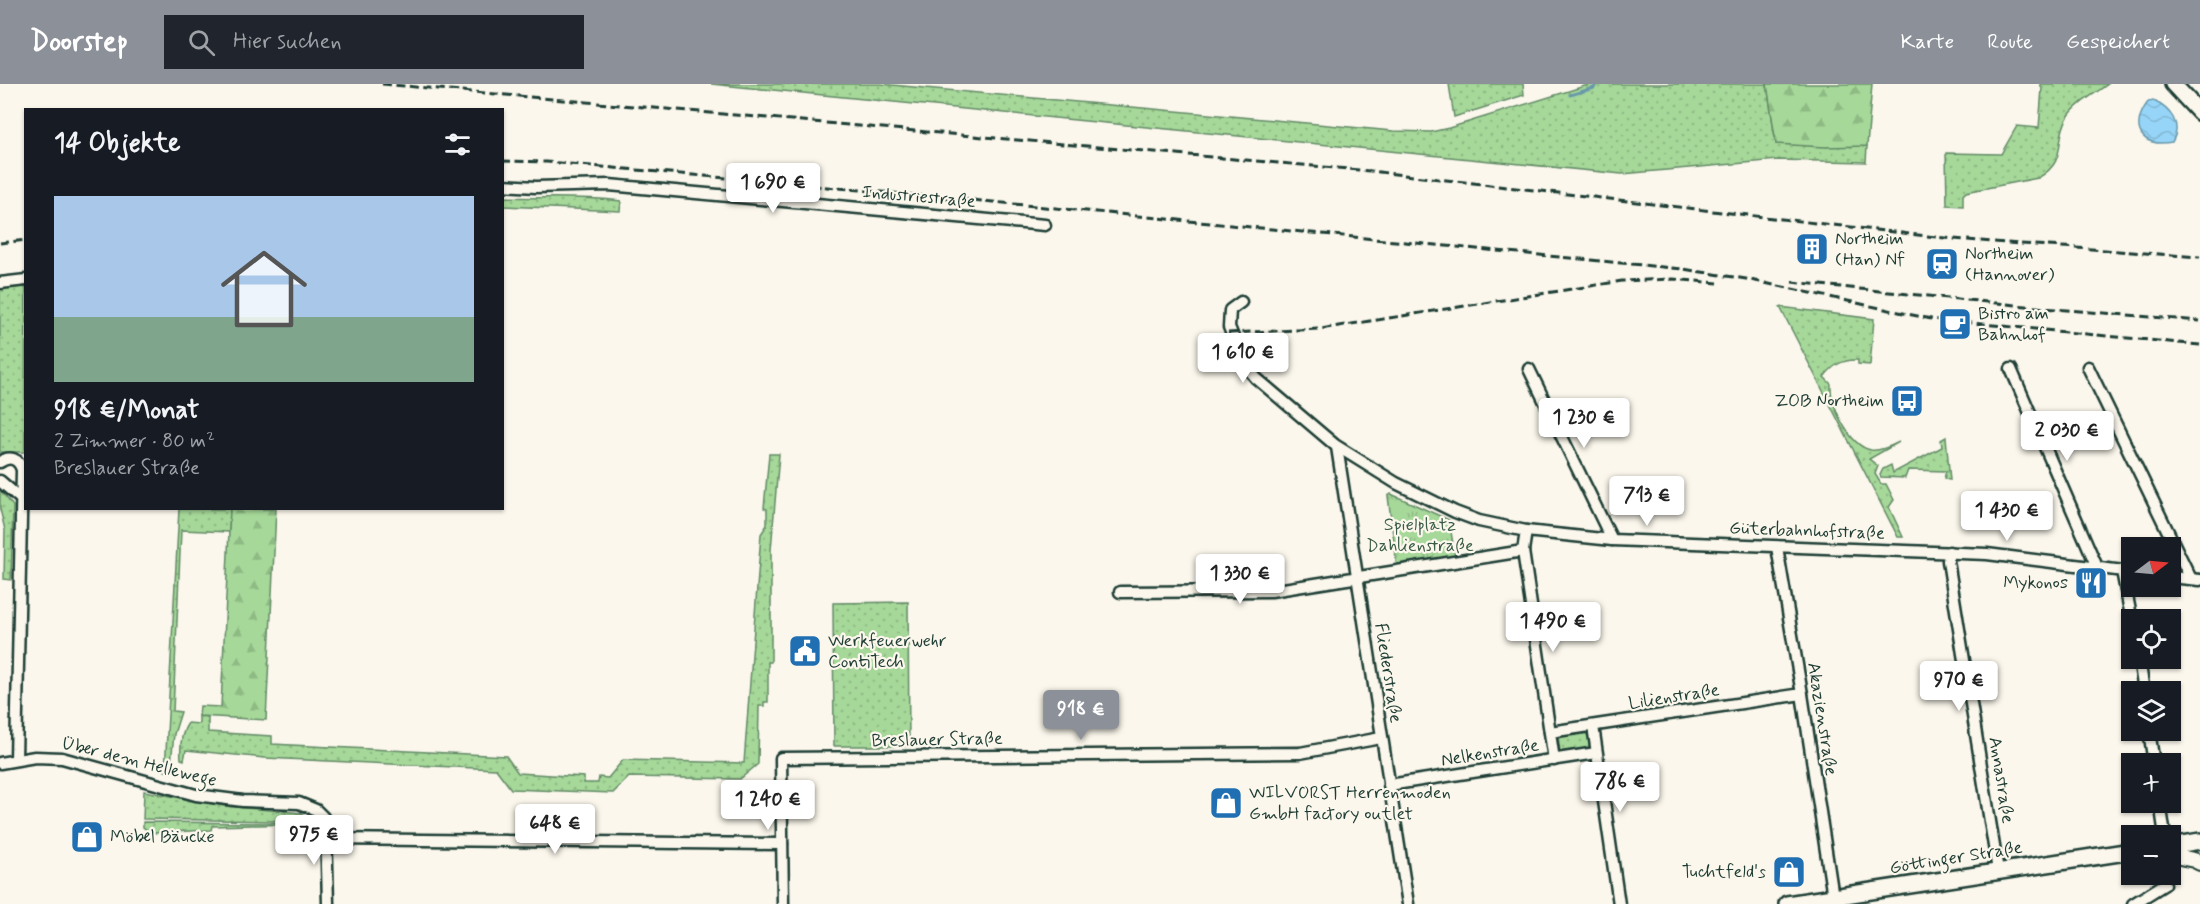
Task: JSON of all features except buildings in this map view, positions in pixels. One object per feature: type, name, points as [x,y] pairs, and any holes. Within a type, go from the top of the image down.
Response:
[{"type":"main road","points":[[2173,84],[2196,104]]},
{"type":"main road","points":[[2181,845],[2200,842]]},
{"type":"main road","name":"Göttinger Straße","points":[[1787,904],[2121,854]]},
{"type":"street","name":"Industriestraße","points":[[504,184],[536,188],[609,185],[1045,225]]},
{"type":"street","points":[[0,284],[24,280]]},
{"type":"street","name":"Güterbahnhofstraße","points":[[1241,302],[1230,310],[1228,322],[1237,350],[1244,364],[1256,378],[1337,447],[1396,483],[1455,512],[1479,520],[1526,531],[1612,540],[1949,552],[1998,555],[2121,570]]},
{"type":"street","points":[[2088,368],[2196,580]]},
{"type":"street","points":[[1529,369],[1612,540]]},
{"type":"street","points":[[2011,369],[2097,567]]},
{"type":"street","name":"Fliederstraße","points":[[1337,447],[1408,904]]},
{"type":"street","points":[[0,462],[10,458],[20,464],[22,470],[16,759]]},
{"type":"street","points":[[0,481],[22,500]]},
{"type":"street","points":[[1526,531],[1523,551],[1554,760]]},
{"type":"street","name":"Akazienstraße","points":[[1777,547],[1833,897]]},
{"type":"street","points":[[1120,592],[1272,591],[1523,551]]},
{"type":"street","name":"Annastraße","points":[[1949,552],[1948,561],[1998,871]]},
{"type":"street","points":[[2181,578],[2196,580]]},
{"type":"street","name":"Lilienstraße","points":[[1550,732],[1802,694]]},
{"type":"street","points":[[1593,726],[1619,904]]},
{"type":"street","name":"Breslauer Straße","points":[[783,904],[781,758],[1300,753],[1381,738]]},
{"type":"street","name":"Nelkenstraße","points":[[1389,785],[1596,753]]},
{"type":"street","name":"Über dem Hellewege","points":[[0,763],[43,756],[62,758],[196,795],[243,801],[309,805],[323,817],[328,839],[328,904]]},
{"type":"street","points":[[328,839],[782,844]]},
{"type":"street","points":[[2181,857],[2200,863]]},
{"type":"street","points":[[2133,904],[2163,885]]},
{"type":"green space","points":[[711,84],[881,84],[1393,131],[1431,132],[1591,84],[1767,84],[1776,144],[1867,146],[1866,162],[1778,160],[1622,174]]},
{"type":"green space","points":[[1449,84],[1523,84],[1524,95],[1454,117]]},
{"type":"green space","points":[[1767,84],[1872,84],[1867,146],[1824,147],[1776,144]]},
{"type":"green space","points":[[2040,84],[2108,84],[2081,103],[2068,117],[2061,135],[2057,157],[2048,171],[2038,178],[1966,192],[1963,195],[1963,206],[1947,205],[1946,153],[2001,154],[2017,126],[2039,128],[2042,88]]},
{"type":"green space","points":[[504,197],[621,201],[620,211],[504,206]]},
{"type":"green space","points":[[24,287],[24,452],[0,452],[0,289]]},
{"type":"green space","points":[[1780,307],[1874,319],[1870,365],[1858,364],[1858,360],[1843,362],[1831,369],[1824,377],[1831,384],[1833,402],[1842,423],[1855,441],[1871,450],[1882,449],[1899,442],[1869,459],[1878,466],[1875,474],[1881,484],[1886,484],[1894,500],[1889,507],[1903,537],[1898,537]]},
{"type":"green space","points":[[1946,437],[1950,480],[1944,479],[1946,471],[1908,470],[1905,478],[1881,477],[1883,469],[1891,465],[1893,473],[1942,447],[1941,440]]},
{"type":"green space","points":[[769,454],[779,454],[771,550],[771,662],[768,662],[768,702],[764,702],[764,706],[759,706],[758,764],[740,779],[629,777],[613,793],[511,789],[496,769],[265,758],[186,750],[184,760],[181,759],[184,731],[188,723],[199,724],[199,716],[208,717],[208,732],[272,736],[272,744],[506,756],[518,773],[584,777],[584,783],[598,783],[599,777],[608,778],[623,760],[744,763],[761,534],[767,525],[767,509],[764,508]]},
{"type":"green space","points":[[0,490],[13,506],[11,580],[4,579],[5,530],[0,509]]},
{"type":"green space","name":"Spielplatz Dahlienstraße","points":[[1391,494],[1449,520],[1455,556],[1397,567],[1388,496]]},
{"type":"green space","points":[[179,510],[230,510],[229,532],[181,530],[173,711],[181,712],[174,734],[170,772],[165,771]]},
{"type":"green space","points":[[230,510],[276,510],[266,720],[199,716],[200,706],[221,707]]},
{"type":"green space","points":[[908,602],[909,746],[834,746],[833,603]]},
{"type":"green space","points":[[1588,732],[1590,748],[1560,752],[1558,736]]},
{"type":"green space","points":[[144,791],[224,806],[302,813],[302,820],[289,818],[272,821],[143,819]]},
{"type":"green space","points":[[287,820],[302,824],[212,826],[211,830],[151,833],[143,827],[143,822],[271,823]]},
{"type":"water","points":[[2154,101],[2165,108],[2173,118],[2176,129],[2172,142],[2152,142],[2141,134],[2139,120],[2142,111],[2148,102]]},
{"type":"waterway","points":[[1570,95],[1594,88],[1596,85]]},
{"type":"railway","points":[[382,84],[1370,171],[1953,239],[2200,257]]},
{"type":"railway","points":[[504,161],[547,162],[983,201],[1683,269],[1746,279],[1931,319],[2200,345]]},
{"type":"railway","points":[[0,243],[24,240]]},
{"type":"railway","points":[[1228,333],[1320,329],[1622,281],[1673,279],[1718,283]]},
{"type":"railway","points":[[1792,282],[2055,309],[2200,321]]},
{"type":"place","name":"Northeim (Han) Nf","points":[[1812,249]]},
{"type":"place","name":"Northeim (Hannover)","points":[[1942,264]]},
{"type":"place","name":"Bistro am Bahnhof","points":[[1955,324]]},
{"type":"place","name":"ZOB Northeim","points":[[1907,401]]},
{"type":"place","name":"Mykonos","points":[[2091,583]]},
{"type":"place","name":"Werkfeuerwehr ContiTech","points":[[805,651]]},
{"type":"place","name":"WILVORST Herrenmoden GmbH factory outlet","points":[[1226,803]]},
{"type":"place","name":"Möbel Bäucke","points":[[87,837]]},
{"type":"place","name":"Tuchtfeld's","points":[[1789,872]]}]
